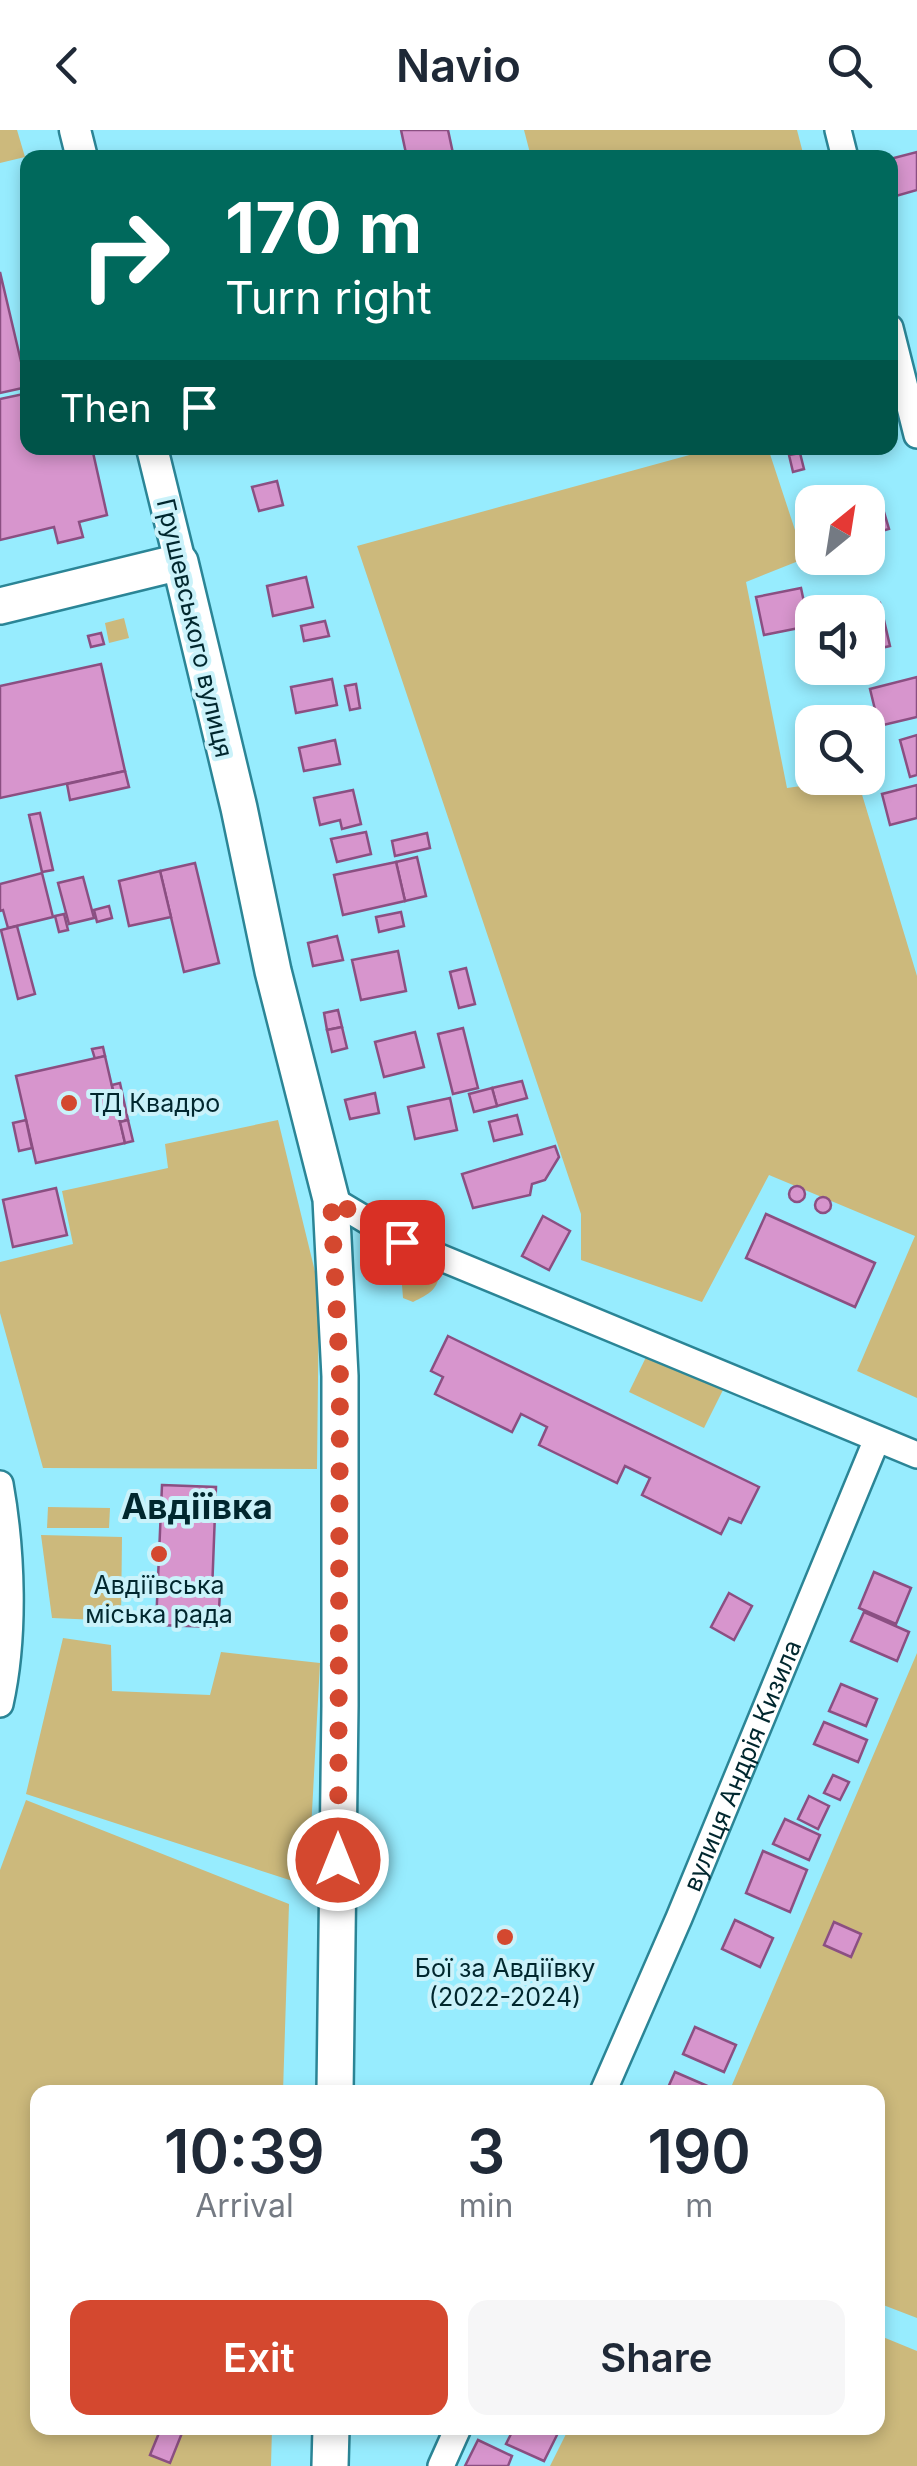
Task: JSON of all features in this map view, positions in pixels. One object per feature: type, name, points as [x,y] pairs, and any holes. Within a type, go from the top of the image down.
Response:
[{"type":"main road","points":[[0,606],[180,562]]},
{"type":"main road","name":"Грушевського вулиця","points":[[180,562],[273,971],[331,1199],[340,1376],[335,2085]]},
{"type":"main road","points":[[330,2466],[331,2435]]},
{"type":"street","points":[[909,366],[917,435]]},
{"type":"street","name":"Грушевського вулиця","points":[[154,455],[180,562]]},
{"type":"street","points":[[331,1199],[402,1242],[917,1455]]},
{"type":"street","name":"вулиця Андрія Кизила","points":[[606,2085],[877,1439]]},
{"type":"street","points":[[0,1484],[6,1519],[10,1630],[0,1704]]},
{"type":"street","points":[[441,2466],[455,2435]]},
{"type":"shaded area","points":[[0,130],[17,130],[23,150],[20,158],[0,163]]},
{"type":"shaded area","points":[[524,130],[797,130],[802,150],[529,150]]},
{"type":"shaded area","points":[[689,455],[770,455],[795,530],[795,562],[746,582],[787,788],[795,787],[795,795],[862,795],[917,976],[917,1398],[857,1371],[915,1236],[769,1175],[702,1302],[581,1260],[581,1214],[357,546]]},
{"type":"shaded area","points":[[124,618],[129,638],[109,643],[105,623]]},
{"type":"shaded area","points":[[278,1120],[319,1288],[317,1469],[43,1468],[0,1313],[0,1262],[73,1244],[62,1191],[168,1168],[165,1144]]},
{"type":"shaded area","points":[[421,1263],[440,1271],[439,1277],[432,1291],[413,1302],[403,1298],[402,1285],[414,1265]]},
{"type":"shaded area","points":[[649,1351],[724,1388],[704,1428],[629,1392]]},
{"type":"shaded area","points":[[48,1507],[110,1508],[109,1528],[47,1528]]},
{"type":"shaded area","points":[[41,1535],[122,1537],[121,1621],[52,1618]]},
{"type":"shaded area","points":[[63,1638],[111,1645],[112,1691],[210,1695],[221,1652],[320,1663],[308,1886],[26,1794]]},
{"type":"shaded area","points":[[917,1653],[917,2318],[885,2306],[885,2085],[732,2085]]},
{"type":"shaded area","points":[[26,1800],[289,1904],[283,2085],[30,2085],[30,2435],[272,2435],[271,2466],[0,2466],[0,1870]]},
{"type":"shaded area","points":[[885,2338],[917,2351],[917,2466],[550,2466],[566,2435],[885,2435]]},
{"type":"building","points":[[401,130],[448,130],[452,150],[405,150]]},
{"type":"building","points":[[917,152],[917,190],[898,195],[898,157]]},
{"type":"building","points":[[0,272],[20,357],[20,389],[0,393]]},
{"type":"building","points":[[20,395],[20,455],[94,455],[107,515],[79,522],[83,537],[58,543],[54,527],[0,540],[0,399]]},
{"type":"building","points":[[789,455],[800,455],[804,469],[793,472]]},
{"type":"building","points":[[277,481],[283,505],[259,511],[252,487]]},
{"type":"building","points":[[306,577],[313,607],[273,616],[267,586]]},
{"type":"building","points":[[801,588],[802,595],[795,595],[795,629],[764,635],[756,597]]},
{"type":"building","points":[[325,621],[329,636],[304,641],[301,626]]},
{"type":"building","points":[[101,633],[104,644],[91,647],[88,636]]},
{"type":"building","points":[[101,664],[125,771],[0,798],[0,686]]},
{"type":"building","points":[[917,677],[917,717],[885,725],[885,705],[874,705],[870,689]]},
{"type":"building","points":[[332,679],[337,705],[296,713],[291,687]]},
{"type":"building","points":[[356,684],[360,708],[350,710],[345,686]]},
{"type":"building","points":[[917,735],[917,775],[910,777],[900,740]]},
{"type":"building","points":[[335,740],[340,764],[304,771],[299,748]]},
{"type":"building","points":[[125,771],[129,787],[70,800],[67,784]]},
{"type":"building","points":[[917,785],[917,818],[890,825],[885,793]]},
{"type":"building","points":[[353,790],[361,824],[342,829],[340,820],[320,825],[314,798]]},
{"type":"building","points":[[40,813],[53,870],[42,872],[29,815]]},
{"type":"building","points":[[366,832],[371,854],[337,862],[331,839]]},
{"type":"building","points":[[427,833],[430,848],[395,856],[392,841]]},
{"type":"building","points":[[417,857],[426,896],[405,901],[396,862]]},
{"type":"building","points":[[396,862],[405,901],[343,915],[334,875]]},
{"type":"building","points":[[195,863],[219,963],[184,972],[160,871]]},
{"type":"building","points":[[160,871],[171,917],[129,926],[119,881]]},
{"type":"building","points":[[42,873],[53,917],[8,928],[3,910],[0,911],[0,884]]},
{"type":"building","points":[[83,877],[94,918],[69,924],[58,883]]},
{"type":"building","points":[[109,906],[112,918],[97,922],[94,910]]},
{"type":"building","points":[[401,912],[404,926],[379,932],[376,917]]},
{"type":"building","points":[[64,914],[68,930],[59,932],[55,916]]},
{"type":"building","points":[[17,926],[35,994],[18,999],[1,930]]},
{"type":"building","points":[[337,936],[343,960],[313,966],[308,943]]},
{"type":"building","points":[[398,951],[406,991],[361,1000],[352,960]]},
{"type":"building","points":[[466,968],[475,1004],[459,1008],[450,972]]},
{"type":"building","points":[[338,1010],[342,1027],[327,1030],[324,1013]]},
{"type":"building","points":[[342,1027],[347,1048],[332,1052],[327,1030]]},
{"type":"building","points":[[463,1028],[478,1088],[453,1094],[438,1034]]},
{"type":"building","points":[[415,1032],[424,1067],[384,1077],[375,1042]]},
{"type":"building","points":[[103,1047],[105,1056],[95,1059],[92,1049]]},
{"type":"building","name":"ТД Квадро","points":[[105,1056],[125,1143],[36,1163],[16,1076]]},
{"type":"building","points":[[522,1081],[527,1098],[497,1106],[492,1088]]},
{"type":"building","points":[[120,1083],[128,1120],[120,1122],[112,1085]]},
{"type":"building","points":[[492,1088],[497,1106],[474,1112],[469,1094]]},
{"type":"building","points":[[375,1093],[379,1113],[350,1119],[345,1100]]},
{"type":"building","points":[[450,1098],[457,1130],[415,1139],[408,1107]]},
{"type":"building","points":[[517,1115],[522,1134],[494,1141],[489,1122]]},
{"type":"building","points":[[26,1120],[32,1148],[19,1151],[13,1123]]},
{"type":"building","points":[[128,1120],[133,1141],[125,1143],[120,1122]]},
{"type":"building","points":[[555,1146],[559,1157],[545,1180],[532,1184],[530,1195],[473,1208],[462,1174]]},
{"type":"building","points":[[797,1186],[805,1194],[797,1202],[789,1194]]},
{"type":"building","points":[[56,1188],[67,1235],[13,1247],[3,1200]]},
{"type":"building","points":[[823,1197],[831,1205],[823,1213],[815,1205]]},
{"type":"building","points":[[766,1214],[875,1263],[855,1307],[746,1258]]},
{"type":"building","points":[[543,1216],[570,1231],[549,1270],[522,1256]]},
{"type":"building","points":[[448,1336],[759,1487],[741,1523],[729,1518],[721,1534],[642,1495],[650,1478],[625,1466],[617,1483],[539,1445],[547,1427],[521,1414],[512,1432],[435,1394],[443,1377],[431,1371]]},
{"type":"building","points":[[162,1485],[216,1487],[212,1592],[220,1592],[218,1627],[156,1625]]},
{"type":"building","points":[[874,1572],[911,1588],[896,1624],[859,1608]]},
{"type":"building","points":[[729,1593],[752,1606],[734,1640],[711,1627]]},
{"type":"building","points":[[864,1612],[909,1632],[897,1661],[851,1641]]},
{"type":"building","points":[[841,1684],[877,1699],[866,1726],[829,1711]]},
{"type":"building","points":[[824,1722],[867,1740],[858,1762],[814,1744]]},
{"type":"building","points":[[833,1775],[849,1782],[840,1800],[824,1793]]},
{"type":"building","points":[[809,1796],[829,1806],[818,1829],[798,1819]]},
{"type":"building","points":[[785,1819],[820,1835],[809,1860],[773,1844]]},
{"type":"building","points":[[763,1851],[807,1870],[790,1912],[746,1893]]},
{"type":"building","points":[[735,1920],[773,1938],[760,1967],[722,1949]]},
{"type":"building","points":[[834,1922],[861,1934],[851,1957],[824,1945]]},
{"type":"building","points":[[695,2027],[736,2045],[724,2072],[683,2054]]},
{"type":"building","points":[[675,2072],[705,2085],[669,2085]]},
{"type":"building","points":[[158,2435],[181,2435],[170,2463],[150,2455]]},
{"type":"building","points":[[510,2435],[557,2435],[544,2461],[506,2444]]},
{"type":"building","points":[[478,2440],[512,2456],[508,2466],[465,2466]]},
{"type":"place","name":"ТД Квадро","points":[[69,1103]]},
{"type":"place","name":"Авдіївська міська рада","points":[[159,1554]]},
{"type":"place","name":"Бої за Авдіївку (2022-2024)","points":[[505,1937]]},
{"type":"district","name":"Авдіївка","points":[[197,1506]]},
{"type":"route","points":[[338,1860],[340,1376],[331,1199],[402,1242]]}]
